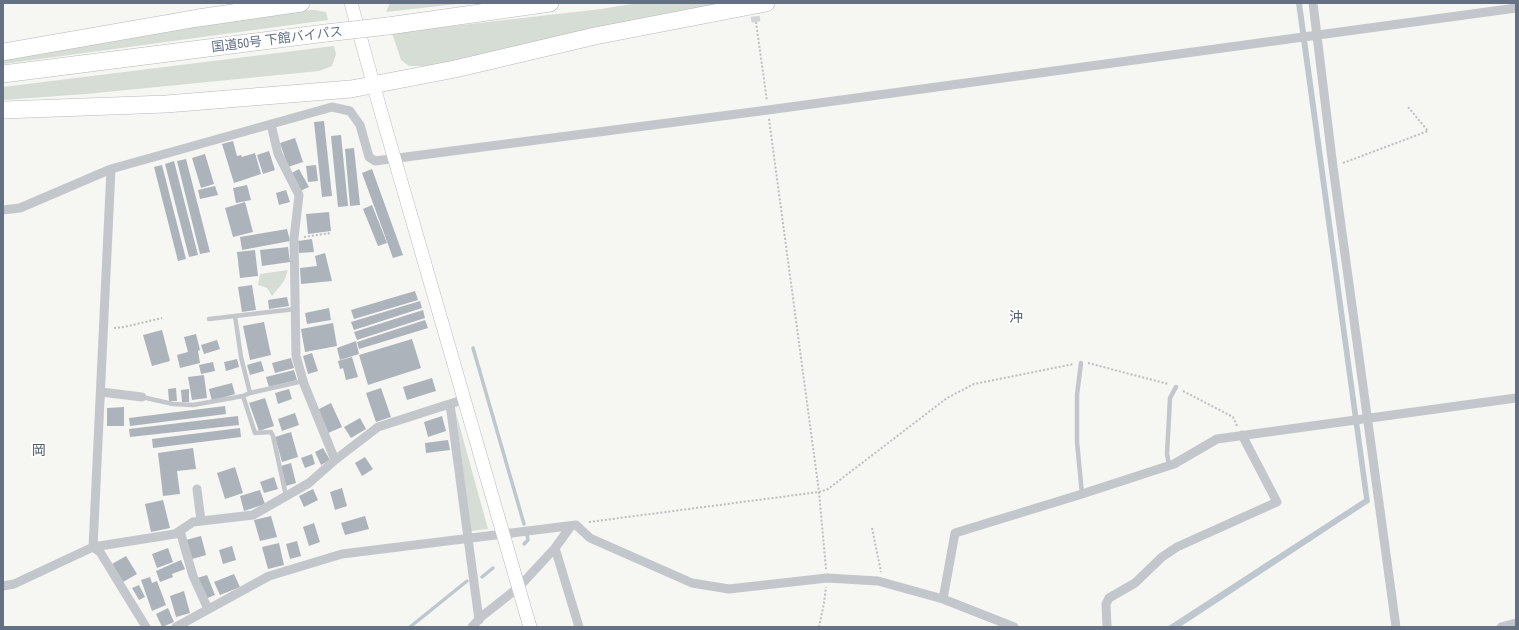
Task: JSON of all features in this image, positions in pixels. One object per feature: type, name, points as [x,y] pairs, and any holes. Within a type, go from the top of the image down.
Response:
[{"type":"highway","points":[[3,52],[198,18],[302,3]]},
{"type":"highway","name":"国道50号 下館バイパス","points":[[3,74],[388,26],[550,3]]},
{"type":"highway","points":[[3,110],[166,104],[351,89],[462,68],[595,36],[766,3]]},
{"type":"street","points":[[351,3],[530,627]]},
{"type":"street","points":[[1313,3],[1333,167],[1396,627]]},
{"type":"street","points":[[3,210],[20,208],[111,169],[332,107],[350,111],[360,125],[369,157],[375,160],[768,110],[1516,8]]},
{"type":"street","points":[[271,124],[278,154],[299,195],[294,238],[296,356],[303,381],[335,460]]},
{"type":"street","points":[[93,547],[111,169]]},
{"type":"street","points":[[101,392],[142,397]]},
{"type":"street","points":[[943,599],[955,533],[1082,494],[1169,465],[1217,439],[1516,398]]},
{"type":"street","points":[[3,586],[14,584],[93,547],[175,534],[193,522],[253,515],[309,483],[335,460],[378,427],[464,399]]},
{"type":"street","points":[[450,404],[478,620]]},
{"type":"street","points":[[1107,627],[1106,604],[1109,598],[1135,583],[1162,557],[1177,548],[1276,502],[1242,435]]},
{"type":"street","points":[[197,489],[201,521]]},
{"type":"street","points":[[472,627],[478,620],[519,587],[573,526]]},
{"type":"street","points":[[176,627],[269,576],[342,554],[468,539],[502,533],[573,526],[590,538],[692,583],[729,588],[827,578],[882,582],[943,599],[1014,627]]},
{"type":"street","points":[[180,531],[193,576],[208,609]]},
{"type":"street","points":[[93,547],[100,552],[146,627]]},
{"type":"street","points":[[555,548],[579,627]]},
{"type":"street","points":[[1501,627],[1516,623]]},
{"type":"lane","points":[[209,319],[295,309]]},
{"type":"lane","points":[[235,316],[241,357],[250,393]]},
{"type":"lane","points":[[1081,363],[1077,395],[1077,434],[1082,494]]},
{"type":"lane","points":[[142,397],[173,404],[193,405],[243,396],[250,393],[303,381]]},
{"type":"lane","points":[[1169,465],[1167,454],[1170,398],[1176,387]]},
{"type":"lane","points":[[243,396],[256,433],[271,432],[273,436],[286,496]]},
{"type":"path","points":[[756,22],[819,492],[827,578],[824,603],[818,627]]},
{"type":"path","points":[[1333,167],[1428,131],[1408,107]]},
{"type":"path","points":[[294,238],[331,233]]},
{"type":"path","points":[[104,328],[124,327],[162,318]]},
{"type":"path","points":[[573,526],[588,522],[819,492],[828,489],[947,398],[974,384],[1086,362],[1171,384],[1233,417],[1242,435]]},
{"type":"path","points":[[872,528],[882,582]]},
{"type":"shaded area","points":[[390,3],[466,3],[386,12]]},
{"type":"shaded area","points":[[638,3],[739,3],[453,66],[409,66],[401,60],[392,33],[601,9]]},
{"type":"shaded area","points":[[1296,3],[1302,3],[1370,502],[1180,627],[1167,627],[1364,499]]},
{"type":"shaded area","points":[[314,10],[326,12],[328,20],[3,64],[3,59],[292,11]]},
{"type":"shaded area","points":[[334,46],[336,54],[332,66],[319,71],[86,94],[3,100],[3,87]]},
{"type":"shaded area","points":[[288,270],[284,281],[272,296],[267,288],[258,285],[260,274]]},
{"type":"shaded area","points":[[456,413],[488,529],[471,531]]},
{"type":"building","points":[[324,121],[332,196],[322,197],[314,122]]},
{"type":"building","points":[[341,135],[348,206],[338,207],[331,136]]},
{"type":"building","points":[[295,138],[303,162],[288,167],[280,143]]},
{"type":"building","points":[[233,141],[237,156],[241,155],[242,157],[255,153],[261,174],[234,183],[222,144]]},
{"type":"building","points":[[354,148],[360,205],[350,206],[345,149]]},
{"type":"building","points":[[269,151],[275,170],[263,174],[257,155]]},
{"type":"building","points":[[205,154],[214,184],[201,188],[192,158]]},
{"type":"building","points":[[186,159],[210,252],[200,254],[177,161]]},
{"type":"building","points":[[174,161],[198,255],[189,257],[165,164]]},
{"type":"building","points":[[162,165],[186,259],[178,261],[154,167]]},
{"type":"building","points":[[316,165],[318,181],[308,182],[306,166]]},
{"type":"building","points":[[299,169],[309,187],[300,191],[290,174]]},
{"type":"building","points":[[372,169],[403,255],[393,258],[362,173]]},
{"type":"building","points":[[247,185],[251,200],[236,203],[233,188]]},
{"type":"building","points":[[215,186],[218,195],[200,199],[198,190]]},
{"type":"building","points":[[286,190],[290,202],[279,205],[276,193]]},
{"type":"building","points":[[245,202],[253,232],[233,237],[225,208]]},
{"type":"building","points":[[372,205],[387,243],[378,246],[363,209]]},
{"type":"building","points":[[329,212],[331,231],[308,234],[306,214]]},
{"type":"building","points":[[287,229],[290,241],[242,250],[240,237]]},
{"type":"building","points":[[312,239],[314,252],[299,253],[298,241]]},
{"type":"building","points":[[288,247],[290,262],[262,266],[260,250]]},
{"type":"building","points":[[255,250],[258,276],[240,278],[237,252]]},
{"type":"building","points":[[325,253],[332,281],[301,284],[300,268],[317,266],[315,256]]},
{"type":"building","points":[[252,285],[256,310],[242,312],[238,287]]},
{"type":"building","points":[[415,291],[418,300],[354,319],[351,310]]},
{"type":"building","points":[[287,297],[289,306],[269,309],[268,300]]},
{"type":"building","points":[[420,301],[422,308],[354,330],[351,322]]},
{"type":"building","points":[[329,308],[331,320],[307,324],[305,313]]},
{"type":"building","points":[[423,310],[425,318],[357,340],[354,332]]},
{"type":"building","points":[[425,320],[428,328],[359,349],[357,342]]},
{"type":"building","points":[[264,322],[271,355],[250,360],[243,326]]},
{"type":"building","points":[[333,323],[337,346],[305,352],[301,329]]},
{"type":"building","points":[[162,330],[170,361],[152,366],[143,335]]},
{"type":"building","points":[[196,334],[200,350],[198,351],[200,363],[180,368],[177,355],[188,352],[184,337]]},
{"type":"building","points":[[412,339],[421,368],[368,385],[359,355]]},
{"type":"building","points":[[217,340],[220,349],[204,354],[201,345]]},
{"type":"building","points":[[356,341],[359,354],[340,360],[337,348]]},
{"type":"building","points":[[312,353],[318,371],[308,374],[303,356]]},
{"type":"building","points":[[352,357],[358,377],[346,380],[343,368],[340,369],[338,361]]},
{"type":"building","points":[[291,358],[294,368],[275,373],[272,363]]},
{"type":"building","points":[[237,359],[239,367],[226,371],[224,362]]},
{"type":"building","points":[[261,361],[264,371],[250,375],[247,365]]},
{"type":"building","points":[[213,362],[215,371],[201,374],[199,365]]},
{"type":"building","points":[[294,370],[297,380],[269,387],[266,377]]},
{"type":"building","points":[[204,375],[207,398],[192,400],[188,377]]},
{"type":"building","points":[[432,378],[436,391],[407,400],[403,387]]},
{"type":"building","points":[[232,383],[235,394],[212,401],[209,389]]},
{"type":"building","points":[[176,388],[177,401],[169,401],[168,389]]},
{"type":"building","points":[[381,388],[391,417],[376,422],[366,393]]},
{"type":"building","points":[[189,389],[189,402],[182,402],[181,390]]},
{"type":"building","points":[[289,389],[292,399],[278,404],[275,393]]},
{"type":"building","points":[[265,398],[274,426],[259,431],[249,403]]},
{"type":"building","points":[[331,403],[342,427],[328,433],[317,410]]},
{"type":"building","points":[[225,406],[226,414],[130,426],[129,418]]},
{"type":"building","points":[[124,407],[124,426],[107,426],[107,408]]},
{"type":"building","points":[[295,413],[299,425],[282,431],[278,419]]},
{"type":"building","points":[[238,416],[239,425],[130,437],[129,429]]},
{"type":"building","points":[[442,416],[446,431],[428,437],[424,422]]},
{"type":"building","points":[[360,418],[366,429],[351,438],[344,427]]},
{"type":"building","points":[[240,428],[241,437],[153,448],[152,439]]},
{"type":"building","points":[[291,432],[298,457],[282,462],[275,437]]},
{"type":"building","points":[[448,440],[450,450],[426,453],[425,443]]},
{"type":"building","points":[[193,448],[196,469],[177,471],[180,494],[163,496],[158,453]]},
{"type":"building","points":[[323,448],[330,460],[321,465],[315,452]]},
{"type":"building","points":[[312,454],[315,464],[305,468],[301,458]]},
{"type":"building","points":[[365,457],[373,469],[362,476],[355,463]]},
{"type":"building","points":[[291,463],[296,483],[286,486],[281,466]]},
{"type":"building","points":[[235,467],[243,493],[225,499],[217,473]]},
{"type":"building","points":[[274,477],[278,489],[264,493],[260,482]]},
{"type":"building","points":[[342,488],[347,506],[335,510],[330,492]]},
{"type":"building","points":[[313,489],[318,500],[304,507],[299,496]]},
{"type":"building","points":[[260,490],[265,504],[244,511],[240,496]]},
{"type":"building","points":[[163,500],[170,528],[151,532],[145,504]]},
{"type":"building","points":[[271,516],[277,537],[260,541],[254,520]]},
{"type":"building","points":[[365,516],[369,529],[345,535],[341,523]]},
{"type":"building","points":[[314,523],[320,542],[309,546],[303,527]]},
{"type":"building","points":[[201,536],[206,555],[192,559],[186,540]]},
{"type":"building","points":[[297,541],[301,556],[290,559],[286,544]]},
{"type":"building","points":[[279,543],[284,565],[268,569],[262,547]]},
{"type":"building","points":[[232,546],[236,560],[223,564],[219,550]]},
{"type":"building","points":[[168,548],[173,562],[157,568],[152,554]]},
{"type":"building","points":[[126,556],[137,574],[123,582],[112,564]]},
{"type":"building","points":[[181,560],[185,569],[172,574],[173,577],[160,582],[156,571]]},
{"type":"building","points":[[234,574],[240,587],[220,595],[214,582]]},
{"type":"building","points":[[207,575],[215,595],[205,599],[197,578]]},
{"type":"building","points":[[150,577],[152,583],[157,581],[166,605],[152,611],[141,580]]},
{"type":"building","points":[[139,585],[145,597],[139,600],[132,588]]},
{"type":"building","points":[[184,591],[190,613],[176,617],[170,596]]},
{"type":"building","points":[[168,608],[174,622],[162,627],[156,614]]},
{"type":"waterway","points":[[473,348],[524,524]]},
{"type":"waterway","points":[[524,544],[528,540],[527,535]]},
{"type":"waterway","points":[[482,577],[493,568]]},
{"type":"waterway","points":[[410,627],[467,581]]},
{"type":"tunnel","points":[[753,3],[756,22]]},
{"type":"district","name":"沖","points":[[1016,318]]},
{"type":"district","name":"岡","points":[[39,451]]}]
